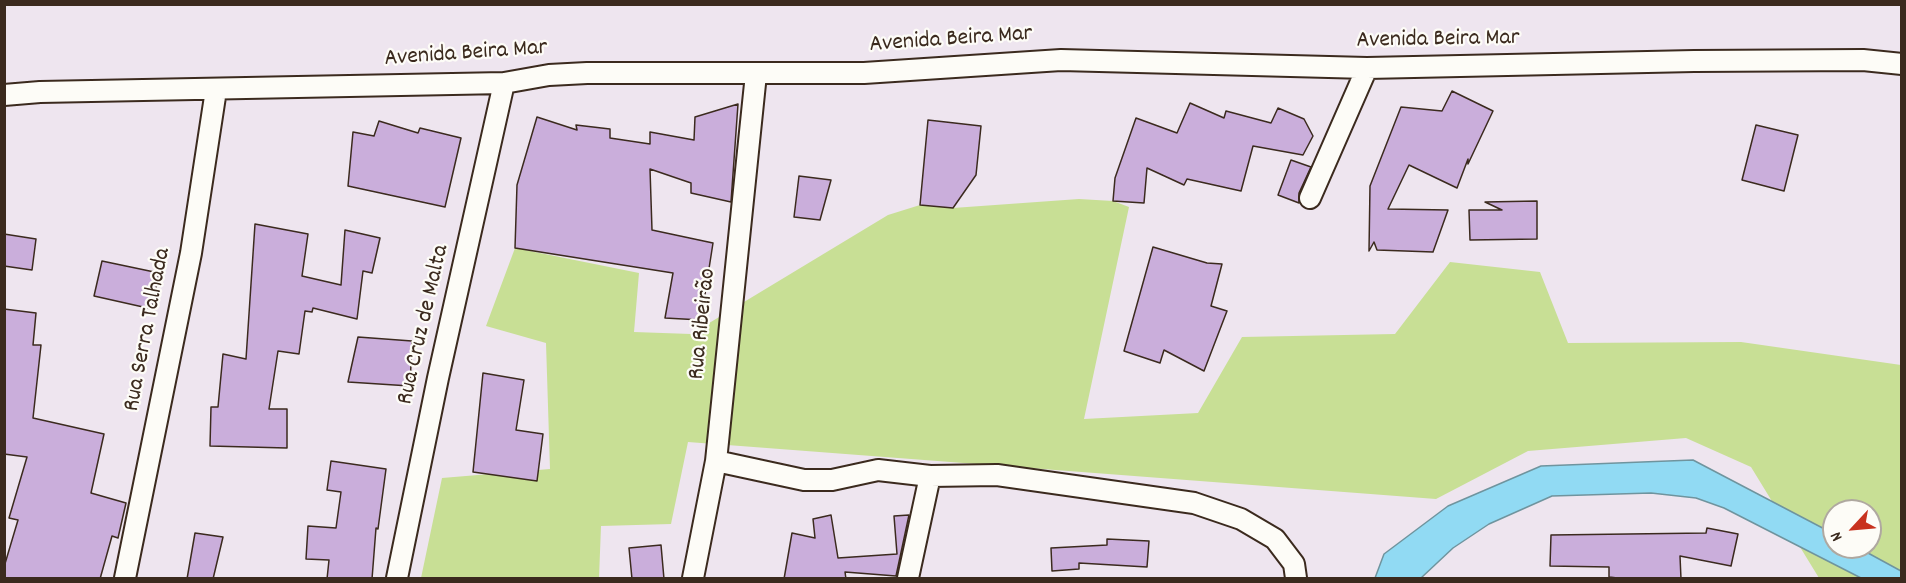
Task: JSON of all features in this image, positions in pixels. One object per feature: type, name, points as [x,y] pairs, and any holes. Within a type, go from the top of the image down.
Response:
[{"type":"street","name":"Avenida Beira Mar","points":[[4,95],[40,92],[504,83],[549,75],[587,73],[756,74],[936,69],[1061,60],[1367,68],[1694,61],[1863,60],[1902,64]]},
{"type":"street","points":[[1310,198],[1367,68]]},
{"type":"street","name":"Rua Ribeirão","points":[[693,579],[716,461],[756,74]]},
{"type":"street","name":"Rua Cruz de Malta","points":[[397,579],[438,378],[480,200],[504,83]]},
{"type":"street","name":"Rua Serra Talhada","points":[[125,579],[189,264],[216,90]]},
{"type":"street","points":[[716,461],[804,480],[832,480],[879,470],[930,476],[997,475],[1194,503],[1241,519],[1275,539],[1294,564],[1296,579]]},
{"type":"street","points":[[908,579],[930,476]]},
{"type":"green space","points":[[1079,199],[1113,201],[1129,207],[1084,419],[1198,413],[1242,337],[1395,334],[1450,262],[1540,272],[1568,343],[1741,342],[1901,365],[1901,578],[1819,578],[1751,467],[1686,438],[1528,451],[1436,499],[688,442],[671,524],[601,526],[599,578],[421,578],[442,478],[550,469],[546,343],[486,326],[515,248],[639,273],[634,332],[691,334],[888,215],[920,205],[953,208]]},
{"type":"water","points":[[1693,460],[1822,528],[1822,558],[1724,508],[1696,498],[1651,493],[1552,496],[1489,524],[1453,548],[1421,578],[1375,578],[1384,554],[1448,506],[1541,466]]},
{"type":"water","points":[[1824,559],[1879,559],[1901,571],[1901,578],[1861,578]]},
{"type":"building","points":[[1452,91],[1493,111],[1468,164],[1468,159],[1457,188],[1409,165],[1388,209],[1448,210],[1433,252],[1377,250],[1374,242],[1369,251],[1370,186],[1401,107],[1442,111]]},
{"type":"building","points":[[1190,103],[1224,118],[1226,111],[1271,123],[1278,108],[1304,119],[1313,136],[1303,155],[1253,146],[1241,191],[1187,179],[1184,185],[1147,168],[1144,203],[1113,201],[1115,178],[1136,118],[1177,133]]},
{"type":"building","points":[[738,104],[731,202],[691,193],[691,183],[650,169],[652,230],[713,243],[701,320],[665,318],[673,273],[515,248],[517,185],[537,117],[577,130],[576,125],[610,129],[610,138],[650,144],[650,132],[694,140],[695,117]]},
{"type":"building","points":[[928,120],[981,126],[976,175],[953,208],[920,205]]},
{"type":"building","points":[[379,121],[418,133],[420,128],[461,138],[445,207],[348,186],[353,132],[374,136]]},
{"type":"building","points":[[1756,125],[1798,135],[1784,191],[1742,180]]},
{"type":"building","points":[[1291,160],[1311,167],[1299,193],[1299,203],[1278,195]]},
{"type":"building","points":[[799,176],[831,180],[820,220],[794,217]]},
{"type":"building","points":[[1537,201],[1537,239],[1470,240],[1469,210],[1502,210],[1485,202]]},
{"type":"building","points":[[255,224],[308,234],[302,276],[341,285],[345,230],[380,238],[372,273],[363,271],[357,319],[313,308],[312,312],[305,311],[299,354],[278,351],[269,409],[287,409],[287,448],[210,446],[211,407],[218,407],[223,354],[246,359]]},
{"type":"building","points":[[4,234],[36,239],[32,270],[4,266]]},
{"type":"building","points":[[1153,247],[1207,263],[1222,264],[1211,306],[1227,311],[1204,371],[1164,350],[1160,363],[1124,351]]},
{"type":"building","points":[[102,261],[159,273],[152,309],[94,296]]},
{"type":"building","points":[[4,309],[36,313],[33,345],[41,345],[33,418],[104,434],[91,493],[126,503],[118,538],[112,536],[100,579],[4,579],[4,567],[18,520],[9,518],[27,457],[4,454]]},
{"type":"building","points":[[358,337],[412,341],[410,386],[348,382]]},
{"type":"building","points":[[483,373],[524,380],[516,430],[543,434],[537,481],[473,472]]},
{"type":"building","points":[[331,461],[386,469],[378,529],[376,528],[372,579],[327,579],[329,560],[306,559],[308,526],[336,528],[341,492],[327,490]]},
{"type":"building","points":[[831,515],[838,558],[897,554],[894,516],[909,515],[896,576],[845,572],[846,579],[784,579],[792,533],[815,538],[813,519]]},
{"type":"building","points":[[1707,528],[1738,534],[1731,566],[1680,556],[1681,579],[1626,579],[1609,577],[1609,567],[1550,566],[1551,535],[1706,533]]},
{"type":"building","points":[[195,533],[223,537],[213,579],[187,579]]},
{"type":"building","points":[[1107,539],[1149,541],[1147,567],[1079,563],[1079,569],[1052,571],[1051,548],[1107,545]]},
{"type":"building","points":[[661,545],[664,579],[632,579],[629,548]]}]
